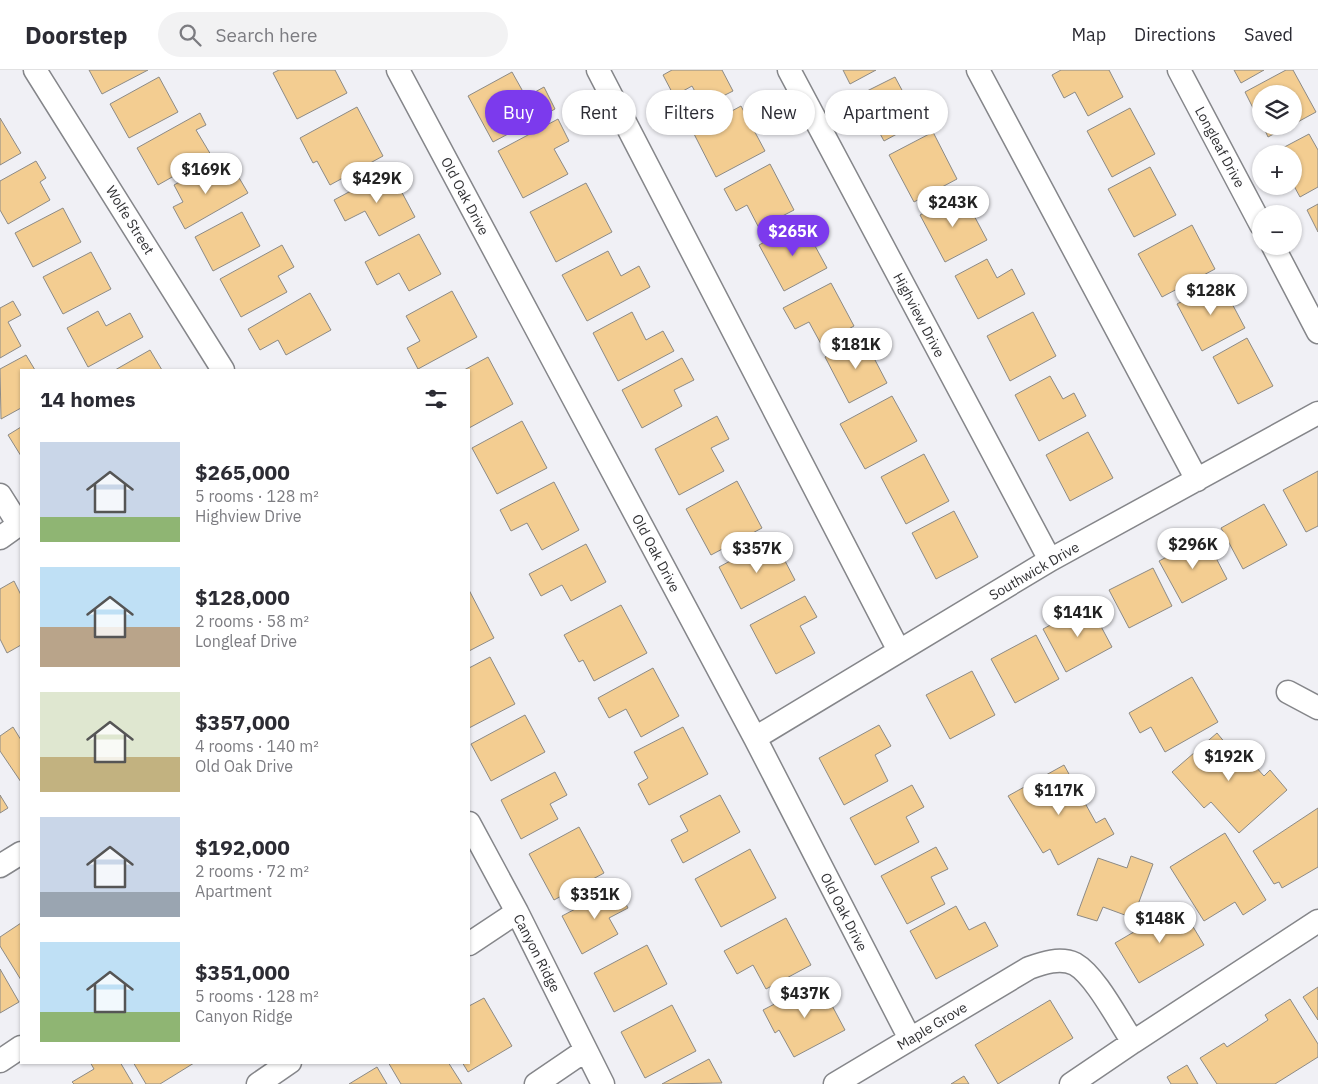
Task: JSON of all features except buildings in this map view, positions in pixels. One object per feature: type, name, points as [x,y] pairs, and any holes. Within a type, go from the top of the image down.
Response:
[{"type":"street","name":"Wolfe Street","points":[[35,70],[222,369]]},
{"type":"street","name":"Old Oak Drive","points":[[398,70],[755,738],[910,1039]]},
{"type":"street","points":[[598,70],[899,651]]},
{"type":"street","name":"Highview Drive","points":[[789,70],[1050,560]]},
{"type":"street","points":[[978,70],[1197,480]]},
{"type":"street","name":"Longleaf Drive","points":[[1179,70],[1252,208]]},
{"type":"street","points":[[1278,255],[1318,332]]},
{"type":"street","name":"Southwick Drive","points":[[755,738],[1050,560],[1318,413]]},
{"type":"street","points":[[0,495],[20,524],[0,538]]},
{"type":"street","points":[[1288,692],[1318,708]]},
{"type":"street","name":"Canyon Ridge","points":[[470,825],[517,912],[603,1084]]},
{"type":"street","points":[[0,866],[20,854]]},
{"type":"street","points":[[470,943],[517,912]]},
{"type":"street","points":[[1071,1084],[1318,921]]},
{"type":"street","name":"Maple Grove","points":[[834,1084],[1029,968],[1051,961],[1075,964],[1096,984],[1133,1042]]},
{"type":"street","points":[[0,1060],[20,1047]]},
{"type":"street","points":[[536,1084],[586,1050]]},
{"type":"street","points":[[258,1084],[287,1064]]}]
